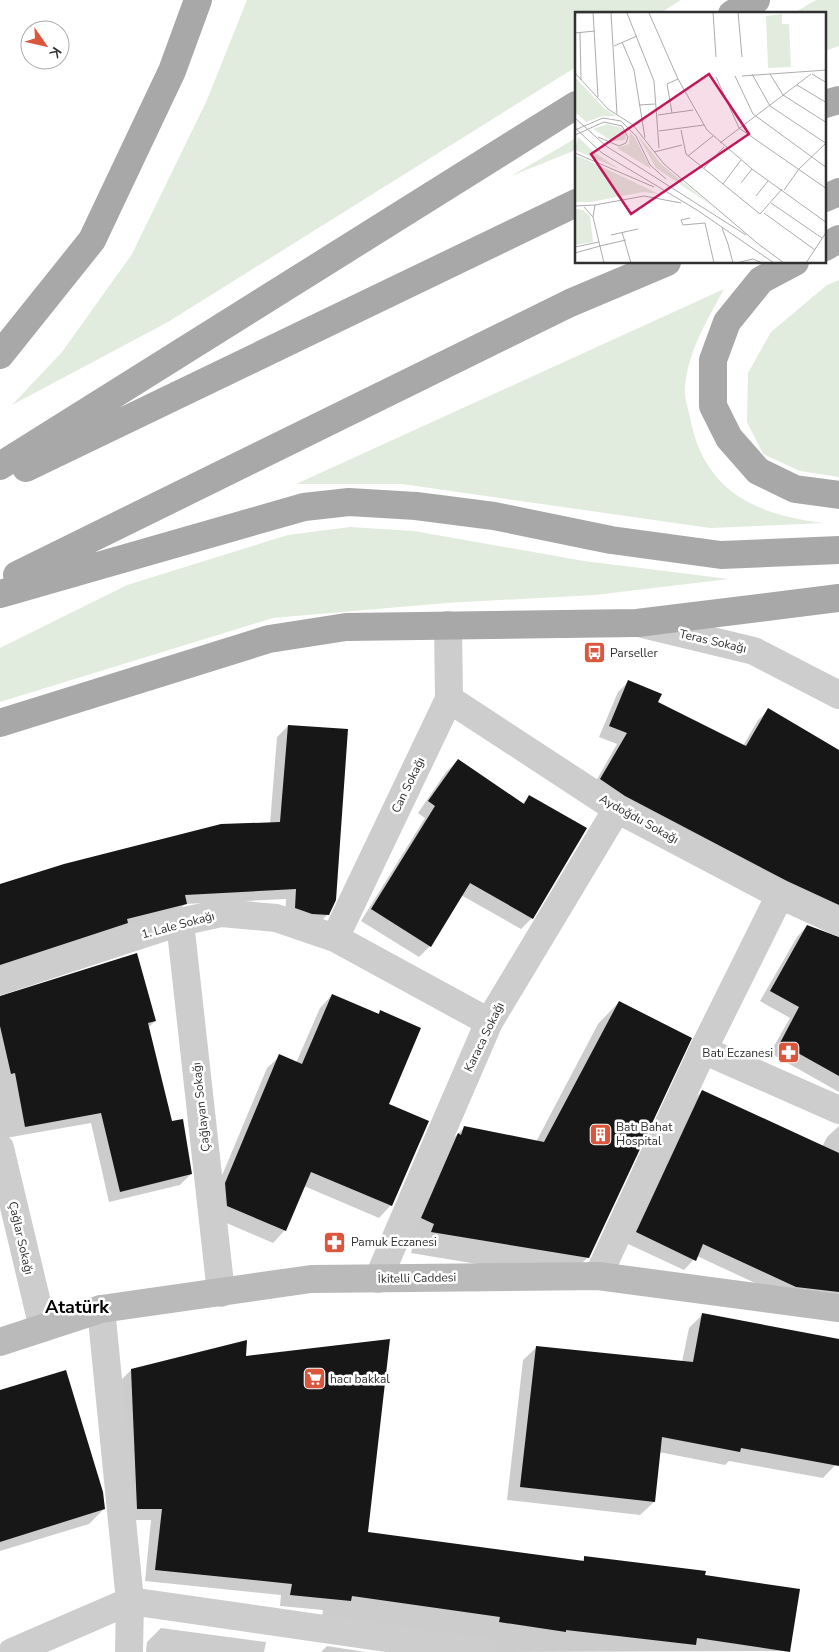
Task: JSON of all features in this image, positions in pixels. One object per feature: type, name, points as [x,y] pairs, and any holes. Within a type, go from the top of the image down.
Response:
[{"type":"main road","points":[[0,355],[92,240],[172,71],[198,0]]},
{"type":"main road","points":[[735,12],[756,0]]},
{"type":"main road","points":[[826,104],[839,100]]},
{"type":"main road","points":[[0,466],[575,106]]},
{"type":"main road","points":[[826,198],[839,192]]},
{"type":"main road","points":[[0,480],[575,203]]},
{"type":"main road","points":[[826,246],[839,239]]},
{"type":"main road","points":[[0,584],[570,303],[662,264]]},
{"type":"main road","points":[[791,264],[761,280],[727,322],[713,360],[713,406],[729,438],[758,470],[795,489],[839,495]]},
{"type":"main road","points":[[0,594],[304,507],[349,502],[416,506],[494,516],[611,540],[721,555],[839,550]]},
{"type":"main road","points":[[0,723],[269,639],[346,627],[637,623],[839,598]]},
{"type":"main road","name":"İkitelli Caddesi","points":[[0,1342],[101,1309],[311,1279],[598,1276],[839,1308]]},
{"type":"street","name":"Teras Sokağı","points":[[637,623],[754,651],[839,695]]},
{"type":"street","name":"Can Sokağı","points":[[335,938],[449,699],[448,625]]},
{"type":"street","name":"Aydoğdu Sokağı","points":[[449,699],[617,808],[780,895],[839,922]]},
{"type":"street","name":"Karaca Sokağı","points":[[378,1279],[488,1022],[617,808]]},
{"type":"street","points":[[598,1276],[704,1050],[780,895]]},
{"type":"street","name":"1. Lale Sokağı","points":[[0,981],[180,922],[221,913],[276,918],[335,938],[488,1022]]},
{"type":"street","name":"Çağlayan Sokağı","points":[[180,922],[221,1293]]},
{"type":"street","points":[[704,1050],[839,1110]]},
{"type":"street","name":"Çağlar Sokağı","points":[[0,1148],[43,1328]]},
{"type":"street","points":[[101,1309],[130,1601],[129,1652]]},
{"type":"street","points":[[12,1652],[130,1601],[484,1652]]},
{"type":"green space","points":[[247,0],[681,0],[662,12],[575,12],[575,68],[168,322],[12,405],[62,352],[132,254],[207,100]]},
{"type":"green space","points":[[816,0],[839,0],[839,46],[826,51],[826,12],[795,12]]},
{"type":"green space","points":[[575,139],[575,150],[511,176]]},
{"type":"green space","points":[[839,280],[839,477],[800,471],[763,454],[747,422],[748,373],[771,332],[827,285]]},
{"type":"green space","points":[[724,289],[699,336],[687,374],[686,399],[697,442],[707,464],[720,481],[736,495],[776,513],[824,523],[710,528],[402,484],[296,484]]},
{"type":"green space","points":[[350,527],[414,531],[584,561],[729,579],[595,595],[446,603],[273,618],[0,702],[0,648],[127,585],[288,535]]},
{"type":"building","points":[[628,680],[662,694],[658,702],[746,746],[768,708],[839,750],[839,905],[787,881],[625,796],[600,779],[627,733],[609,726]]},
{"type":"building","points":[[288,725],[348,729],[336,900],[329,915],[312,914],[295,908],[296,889],[185,895],[187,904],[127,919],[128,923],[0,965],[0,884],[64,864],[221,824],[280,822]]},
{"type":"building","points":[[458,759],[524,804],[529,795],[587,828],[533,919],[470,883],[431,947],[371,909],[435,806],[428,801]]},
{"type":"building","points":[[807,925],[839,937],[839,1076],[780,1043],[799,1007],[770,991]]},
{"type":"building","points":[[137,953],[156,1021],[148,1023],[172,1121],[183,1119],[192,1174],[120,1192],[101,1113],[25,1127],[15,1073],[11,1074],[0,1026],[0,996]]},
{"type":"building","points":[[332,994],[379,1014],[380,1010],[421,1028],[389,1104],[429,1121],[392,1206],[311,1172],[286,1231],[227,1206],[225,1183],[279,1054],[302,1064]]},
{"type":"building","name":"Batı Bahat Hospital","points":[[619,1001],[692,1038],[589,1258],[431,1232],[434,1224],[421,1218],[458,1133],[461,1135],[464,1126],[544,1142]]},
{"type":"building","points":[[702,1090],[839,1153],[839,1292],[796,1287],[703,1244],[696,1261],[636,1232]]},
{"type":"building","points":[[702,1313],[839,1339],[839,1466],[741,1448],[740,1452],[662,1437],[655,1502],[520,1487],[536,1346],[693,1362]]},
{"type":"building","points":[[390,1339],[368,1532],[584,1561],[584,1556],[706,1571],[705,1575],[800,1589],[790,1652],[697,1638],[696,1645],[566,1630],[566,1632],[499,1622],[500,1617],[352,1596],[351,1601],[290,1595],[292,1584],[155,1570],[162,1509],[137,1509],[131,1369],[247,1340],[246,1356]]},
{"type":"building","points":[[66,1370],[103,1492],[105,1509],[0,1542],[0,1390]]},
{"type":"place","name":"Parseller","points":[[594,653]]},
{"type":"place","name":"Batı Eczanesi","points":[[789,1053]]},
{"type":"place","name":"Batı Bahat Hospital","points":[[600,1134]]},
{"type":"place","name":"Pamuk Eczanesi","points":[[335,1242]]},
{"type":"place","name":"hacı bakkal","points":[[314,1379]]},
{"type":"district","name":"Atatürk","points":[[77,1307]]}]
